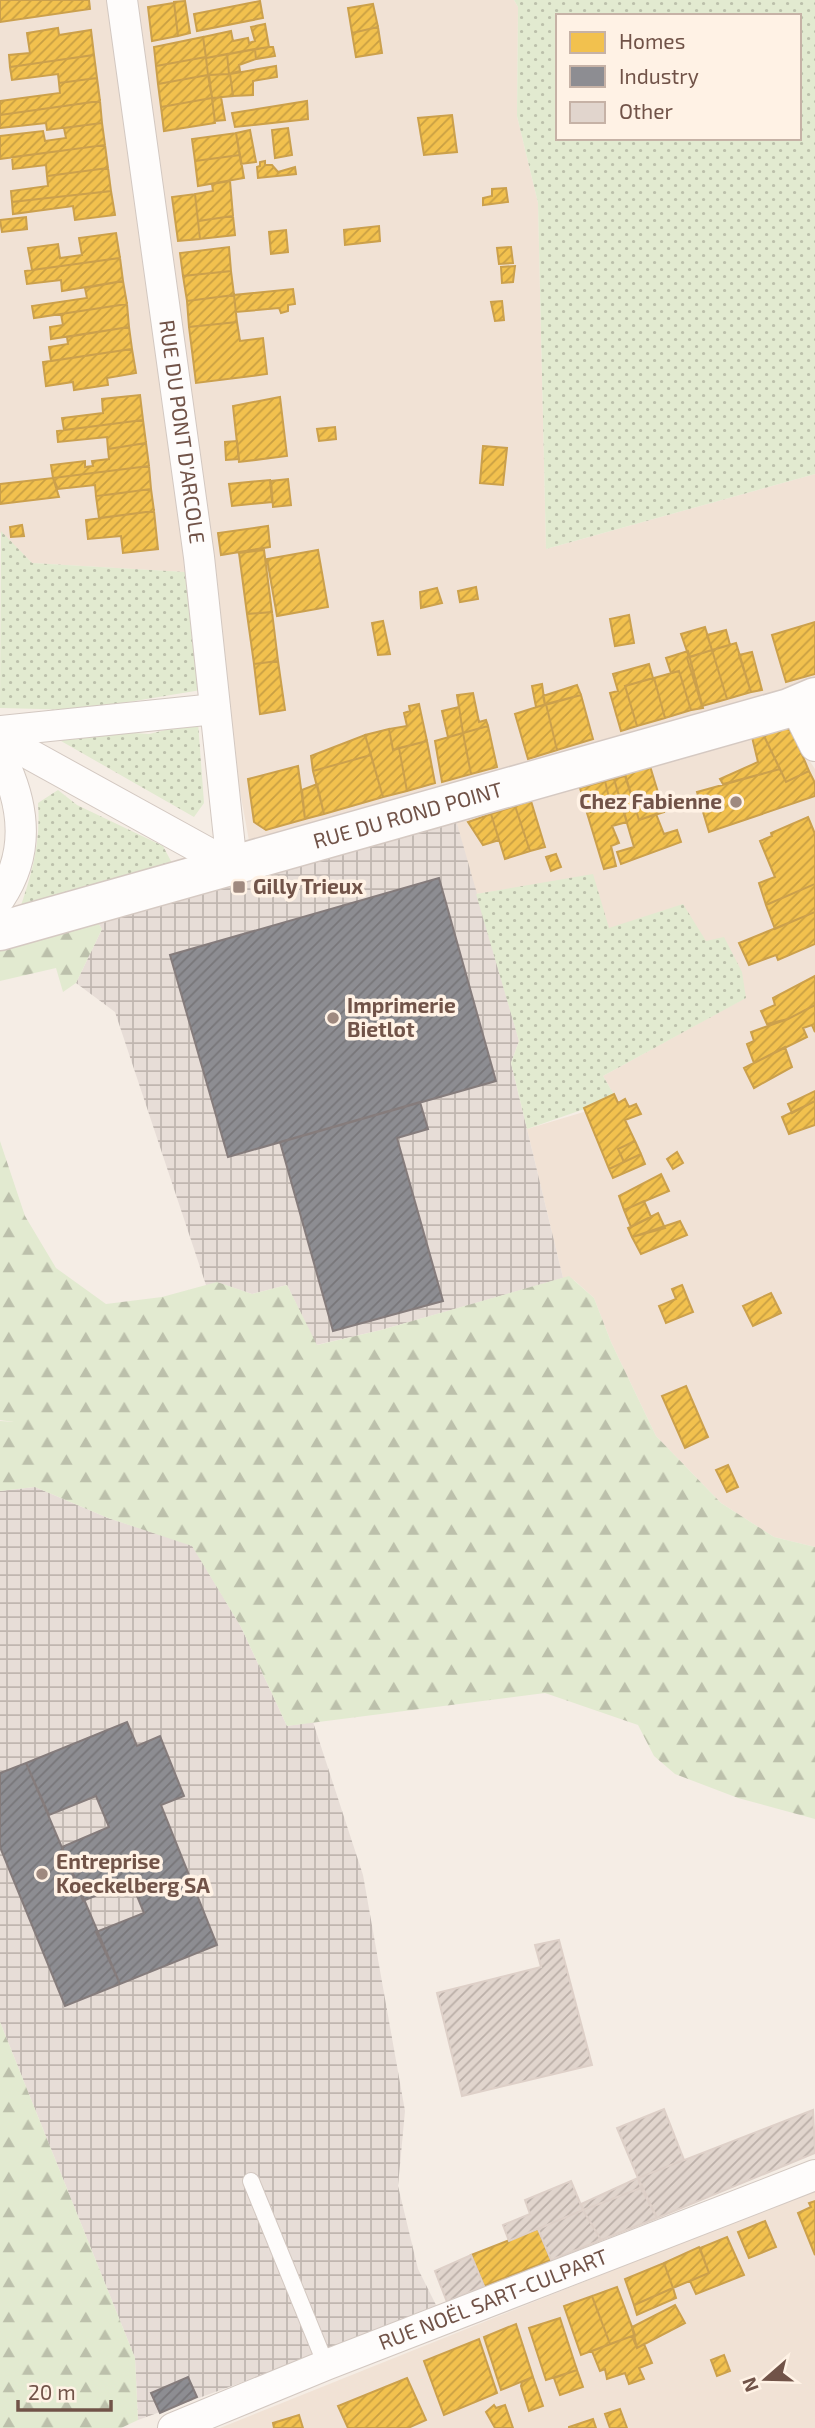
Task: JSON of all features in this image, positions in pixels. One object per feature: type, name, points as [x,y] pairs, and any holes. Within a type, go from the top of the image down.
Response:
[{"type":"street","name":"RUE DU PONT D'ARCOLE","points":[[122,0],[199,557],[232,866]]},
{"type":"street","points":[[805,701],[815,746]]},
{"type":"street","name":"RUE DU ROND POINT","points":[[0,931],[805,701]]},
{"type":"street","points":[[0,731],[215,709]]},
{"type":"street","points":[[0,738],[232,866]]},
{"type":"street","points":[[0,755],[18,799],[23,830],[18,863],[0,898]]},
{"type":"street","name":"RUE NOËL SART-CULPART","points":[[173,2428],[326,2365],[815,2175]]},
{"type":"lane","points":[[251,2181],[326,2365]]},
{"type":"shaded area","points":[[0,0],[514,0],[518,7],[517,116],[538,203],[546,549],[815,474],[815,688],[250,846],[200,573],[32,563],[1,532],[0,534]]},
{"type":"shaded area","points":[[777,711],[815,769],[815,1547],[774,1537],[721,1503],[656,1436],[611,1342],[594,1298],[574,1280],[563,1278],[527,1129],[587,1111],[616,1098],[603,1076],[745,998],[706,941],[609,929],[508,889],[476,894],[454,813]]},
{"type":"shaded area","points":[[454,813],[519,1041],[511,1063],[563,1278],[381,1330],[316,1345],[287,1285],[252,1294],[222,1284],[206,1285],[115,1012],[76,983],[102,929],[94,917]]},
{"type":"shaded area","points":[[35,1487],[108,1518],[192,1545],[241,1627],[287,1726],[313,1722],[363,1875],[405,2111],[398,2186],[418,2269],[439,2311],[138,2420],[135,2358],[0,2022],[0,1491]]},
{"type":"shaded area","points":[[815,2189],[815,2428],[220,2428]]},
{"type":"green space","points":[[514,0],[815,0],[815,474],[546,549],[538,203],[517,116],[518,7]]},
{"type":"green space","points":[[1,531],[32,563],[185,572],[201,690],[80,710],[0,708]]},
{"type":"green space","points":[[198,722],[204,803],[194,817],[61,741],[93,730],[149,734]]},
{"type":"green space","points":[[58,790],[77,805],[163,846],[172,863],[19,911],[34,858],[38,803]]},
{"type":"green space","points":[[593,874],[609,928],[683,904],[706,941],[724,937],[742,972],[746,998],[603,1076],[616,1098],[527,1129],[511,1063],[519,1041],[476,894]]},
{"type":"green space","points":[[94,917],[102,929],[76,983],[63,992],[56,968],[0,981],[0,943]]},
{"type":"green space","points":[[0,1141],[25,1216],[56,1268],[106,1304],[162,1297],[217,1282],[252,1294],[287,1285],[317,1345],[381,1330],[569,1276],[594,1298],[611,1342],[656,1436],[721,1503],[774,1537],[815,1547],[815,1819],[738,1798],[675,1774],[654,1756],[638,1725],[545,1693],[287,1726],[241,1627],[192,1546],[108,1518],[35,1487],[0,1491],[0,1421],[14,1422],[0,1420]]},
{"type":"green space","points":[[0,2022],[135,2358],[138,2420],[121,2428],[0,2428]]},
{"type":"building: Homes","points":[[0,0],[89,0],[90,9],[0,22]]},
{"type":"building: Homes","points":[[185,1],[190,33],[178,36],[174,2]]},
{"type":"building: Homes","points":[[260,1],[263,18],[197,31],[194,14]]},
{"type":"building: Homes","points":[[174,3],[178,36],[152,41],[148,7]]},
{"type":"building: Homes","points":[[373,4],[378,27],[352,33],[348,8]]},
{"type":"building: Homes","points":[[265,24],[269,47],[206,58],[203,37],[231,31],[233,41],[248,38],[249,43],[255,41],[251,27]]},
{"type":"building: Homes","points":[[378,27],[382,53],[356,57],[352,33]]},
{"type":"building: Homes","points":[[58,28],[59,35],[91,30],[94,55],[10,67],[9,55],[30,53],[27,33]]},
{"type":"building: Homes","points":[[203,37],[206,57],[156,66],[154,47]]},
{"type":"building: Homes","points":[[273,47],[275,56],[256,59],[255,49]]},
{"type":"building: Homes","points":[[255,49],[256,59],[239,65],[240,71],[229,74],[227,54]]},
{"type":"building: Homes","points":[[227,54],[229,74],[208,75],[206,58]]},
{"type":"building: Homes","points":[[94,55],[97,78],[59,83],[58,74],[12,80],[10,67]]},
{"type":"building: Homes","points":[[206,57],[208,75],[158,84],[156,66]]},
{"type":"building: Homes","points":[[276,66],[277,77],[253,81],[253,95],[233,96],[230,74]]},
{"type":"building: Homes","points":[[230,74],[233,96],[212,98],[209,75]]},
{"type":"building: Homes","points":[[208,75],[212,98],[161,107],[158,84]]},
{"type":"building: Homes","points":[[97,78],[100,101],[0,115],[0,101],[60,93],[59,83]]},
{"type":"building: Homes","points":[[221,97],[225,120],[215,121],[212,99]]},
{"type":"building: Homes","points":[[212,98],[215,123],[164,131],[161,107]]},
{"type":"building: Homes","points":[[100,101],[102,123],[47,130],[46,123],[0,128],[0,115]]},
{"type":"building: Homes","points":[[307,101],[308,119],[235,127],[232,113]]},
{"type":"building: Homes","points":[[452,115],[457,152],[424,155],[418,118]]},
{"type":"building: Homes","points":[[102,123],[105,145],[0,159],[0,136],[43,131],[45,141],[66,138],[64,128]]},
{"type":"building: Homes","points":[[288,128],[292,155],[275,158],[272,130]]},
{"type":"building: Homes","points":[[250,130],[256,162],[241,164],[236,133]]},
{"type":"building: Homes","points":[[236,133],[240,155],[195,161],[192,139]]},
{"type":"building: Homes","points":[[105,145],[108,168],[47,176],[46,165],[13,169],[12,157]]},
{"type":"building: Homes","points":[[240,155],[244,178],[198,186],[195,161]]},
{"type":"building: Homes","points":[[265,161],[265,165],[272,165],[278,172],[295,167],[296,174],[258,178],[257,167],[260,162]]},
{"type":"building: Homes","points":[[108,168],[111,191],[12,202],[11,191],[48,186],[47,176]]},
{"type":"building: Homes","points":[[230,181],[233,216],[198,221],[195,194],[213,191],[212,184]]},
{"type":"building: Homes","points":[[506,188],[508,202],[483,205],[483,198],[492,196],[492,189]]},
{"type":"building: Homes","points":[[111,191],[115,215],[75,220],[73,206],[13,214],[12,202]]},
{"type":"building: Homes","points":[[195,194],[200,239],[178,241],[172,197]]},
{"type":"building: Homes","points":[[233,216],[235,235],[200,239],[198,221]]},
{"type":"building: Homes","points":[[26,217],[27,229],[2,232],[0,220]]},
{"type":"building: Homes","points":[[379,226],[380,241],[345,245],[344,230]]},
{"type":"building: Homes","points":[[286,230],[288,252],[271,254],[269,232]]},
{"type":"building: Homes","points":[[116,233],[120,258],[32,270],[28,248],[58,244],[60,258],[82,255],[79,238]]},
{"type":"building: Homes","points":[[229,247],[231,271],[183,276],[180,253]]},
{"type":"building: Homes","points":[[511,247],[513,263],[499,264],[497,248]]},
{"type":"building: Homes","points":[[120,258],[123,281],[62,291],[61,280],[27,284],[25,271]]},
{"type":"building: Homes","points":[[515,266],[513,282],[502,283],[501,267]]},
{"type":"building: Homes","points":[[231,271],[234,295],[187,301],[183,276]]},
{"type":"building: Homes","points":[[123,281],[127,304],[34,318],[32,306],[87,298],[85,288]]},
{"type":"building: Homes","points":[[293,289],[295,304],[288,305],[288,311],[281,313],[279,308],[236,312],[234,295]]},
{"type":"building: Homes","points":[[234,295],[237,322],[189,327],[187,301]]},
{"type":"building: Homes","points":[[502,301],[504,320],[495,321],[491,302]]},
{"type":"building: Homes","points":[[127,304],[129,327],[51,339],[50,327],[63,325],[61,314]]},
{"type":"building: Homes","points":[[237,322],[240,341],[263,338],[267,374],[196,383],[189,327]]},
{"type":"building: Homes","points":[[129,327],[132,349],[51,361],[49,347],[68,344],[67,337]]},
{"type":"building: Homes","points":[[132,349],[136,373],[107,378],[108,385],[74,390],[73,382],[46,386],[43,362]]},
{"type":"building: Homes","points":[[140,395],[143,420],[64,430],[62,418],[103,413],[102,399]]},
{"type":"building: Homes","points":[[280,397],[287,456],[239,462],[233,406]]},
{"type":"building: Homes","points":[[143,420],[146,443],[108,449],[107,437],[58,442],[57,431]]},
{"type":"building: Homes","points":[[335,427],[336,439],[319,441],[317,429]]},
{"type":"building: Homes","points":[[237,441],[239,459],[226,460],[225,442]]},
{"type":"building: Homes","points":[[146,443],[149,466],[53,478],[51,465],[85,461],[85,467],[93,466],[92,461],[109,459],[108,449]]},
{"type":"building: Homes","points":[[483,446],[507,448],[503,485],[480,483]]},
{"type":"building: Homes","points":[[149,466],[151,489],[114,494],[96,496],[95,485],[58,489],[53,478]]},
{"type":"building: Homes","points":[[53,478],[59,497],[0,504],[0,484]]},
{"type":"building: Homes","points":[[288,479],[291,505],[273,507],[271,481]]},
{"type":"building: Homes","points":[[270,480],[272,502],[232,506],[229,484]]},
{"type":"building: Homes","points":[[151,489],[154,511],[99,518],[96,496]]},
{"type":"building: Homes","points":[[154,511],[158,549],[123,553],[121,536],[88,539],[86,520]]},
{"type":"building: Homes","points":[[22,525],[24,536],[11,537],[10,527]]},
{"type":"building: Homes","points":[[268,526],[270,547],[221,555],[218,533]]},
{"type":"building: Homes","points":[[264,550],[272,612],[247,614],[239,553]]},
{"type":"building: Homes","points":[[318,550],[328,607],[277,616],[267,559]]},
{"type":"building: Homes","points":[[476,587],[478,599],[460,602],[458,591]]},
{"type":"building: Homes","points":[[437,588],[442,603],[421,608],[420,592]]},
{"type":"building: Homes","points":[[272,612],[278,661],[254,664],[247,614]]},
{"type":"building: Homes","points":[[629,615],[634,643],[615,646],[610,619]]},
{"type":"building: Homes","points":[[383,621],[390,654],[378,655],[372,623]]},
{"type":"building: Homes","points":[[815,622],[815,674],[786,682],[772,635]]},
{"type":"building: Homes","points":[[705,627],[712,650],[689,657],[681,634]]},
{"type":"building: Homes","points":[[726,630],[730,645],[712,650],[707,635]]},
{"type":"building: Homes","points":[[736,643],[751,692],[727,699],[712,650]]},
{"type":"building: Homes","points":[[712,650],[727,699],[702,706],[687,658]]},
{"type":"building: Homes","points":[[688,651],[703,708],[691,710],[679,671],[671,673],[666,658]]},
{"type":"building: Homes","points":[[752,652],[762,690],[751,692],[739,655]]},
{"type":"building: Homes","points":[[278,661],[285,710],[260,714],[254,664]]},
{"type":"building: Homes","points":[[649,664],[653,678],[625,686],[637,726],[621,731],[610,693],[618,691],[613,674]]},
{"type":"building: Homes","points":[[679,671],[691,710],[665,718],[654,678]]},
{"type":"building: Homes","points":[[654,678],[665,718],[637,726],[625,686]]},
{"type":"building: Homes","points":[[542,684],[545,705],[536,707],[532,686]]},
{"type":"building: Homes","points":[[577,685],[581,695],[545,705],[543,696]]},
{"type":"building: Homes","points":[[473,693],[479,722],[486,720],[488,726],[463,733],[457,695]]},
{"type":"building: Homes","points":[[581,695],[593,739],[557,750],[546,704]]},
{"type":"building: Homes","points":[[419,704],[427,741],[393,750],[389,729],[407,726],[404,713],[410,711],[409,706]]},
{"type":"building: Homes","points":[[546,704],[557,750],[528,759],[515,714]]},
{"type":"building: Homes","points":[[459,707],[463,733],[448,737],[442,711]]},
{"type":"building: Homes","points":[[488,726],[497,767],[471,774],[463,733]]},
{"type":"building: Homes","points":[[784,728],[792,731],[809,771],[786,782],[763,734]]},
{"type":"building: Homes","points":[[389,729],[393,750],[399,748],[407,791],[383,797],[365,735]]},
{"type":"building: Homes","points":[[463,733],[471,774],[442,782],[435,741]]},
{"type":"building: Homes","points":[[763,734],[780,769],[723,784],[720,779],[758,762],[752,737]]},
{"type":"building: Homes","points":[[365,735],[371,755],[313,771],[311,756]]},
{"type":"building: Homes","points":[[427,741],[435,783],[407,791],[399,748]]},
{"type":"building: Homes","points":[[371,755],[383,797],[324,814],[313,771]]},
{"type":"building: Homes","points":[[298,766],[305,819],[266,830],[254,822],[248,779]]},
{"type":"building: Homes","points":[[650,766],[664,812],[639,820],[625,774]]},
{"type":"building: Homes","points":[[780,769],[786,782],[809,771],[815,783],[815,796],[709,832],[697,792]]},
{"type":"building: Homes","points":[[625,776],[639,820],[656,814],[664,834],[677,830],[681,842],[621,864],[617,852],[634,847],[614,779]]},
{"type":"building: Homes","points":[[614,779],[627,822],[612,826],[619,843],[611,846],[616,866],[604,869],[587,813],[611,806],[605,781]]},
{"type":"building: Homes","points":[[605,781],[611,806],[587,813],[580,788]]},
{"type":"building: Homes","points":[[317,784],[324,814],[305,819],[302,790]]},
{"type":"building: Homes","points":[[531,801],[545,847],[530,851],[515,806]]},
{"type":"building: Homes","points":[[515,806],[530,851],[505,859],[491,814]]},
{"type":"building: Homes","points":[[491,814],[499,840],[483,845],[468,822]]},
{"type":"building: Homes","points":[[808,817],[815,834],[815,884],[766,905],[759,883],[775,877],[760,841],[772,836],[771,833]]},
{"type":"building: Homes","points":[[556,854],[561,867],[551,871],[546,857]]},
{"type":"building: Homes","points":[[815,884],[815,912],[775,929],[766,905]]},
{"type":"building: Homes","points":[[815,912],[815,944],[778,960],[776,955],[749,965],[739,943]]},
{"type":"building: Homes","points":[[815,976],[815,1005],[788,1019],[767,1024],[761,1011],[775,1005],[773,998]]},
{"type":"building: Homes","points":[[815,1005],[815,1032],[812,1025],[803,1028],[807,1037],[754,1063],[747,1044],[754,1041],[751,1032],[788,1019]]},
{"type":"building: Homes","points":[[785,1047],[792,1067],[754,1088],[744,1068]]},
{"type":"building: Homes","points":[[815,1091],[815,1101],[792,1113],[788,1104]]},
{"type":"building: Homes","points":[[614,1094],[618,1103],[625,1099],[629,1107],[636,1104],[641,1114],[625,1120],[635,1141],[618,1149],[624,1162],[609,1169],[584,1108]]},
{"type":"building: Homes","points":[[815,1101],[815,1125],[789,1134],[782,1117]]},
{"type":"building: Homes","points":[[635,1141],[641,1154],[624,1162],[618,1149]]},
{"type":"building: Homes","points":[[677,1152],[683,1163],[673,1169],[667,1159]]},
{"type":"building: Homes","points":[[641,1154],[645,1164],[613,1178],[609,1169]]},
{"type":"building: Homes","points":[[661,1174],[669,1191],[624,1210],[619,1196]]},
{"type":"building: Homes","points":[[644,1201],[651,1217],[631,1227],[624,1210]]},
{"type":"building: Homes","points":[[658,1213],[665,1228],[632,1237],[628,1228]]},
{"type":"building: Homes","points":[[680,1221],[687,1235],[641,1254],[632,1237]]},
{"type":"building: Homes","points":[[682,1285],[693,1312],[666,1323],[659,1306],[676,1299],[672,1289]]},
{"type":"building: Homes","points":[[771,1293],[781,1313],[753,1326],[743,1306]]},
{"type":"building: Homes","points":[[686,1386],[708,1437],[685,1448],[662,1396]]},
{"type":"building: Homes","points":[[728,1465],[738,1487],[727,1492],[716,1470]]},
{"type":"building: Homes","points":[[815,2201],[815,2255],[798,2213],[811,2207],[809,2203]]},
{"type":"building: Homes","points":[[765,2221],[776,2247],[749,2258],[738,2232]]},
{"type":"building: Homes","points":[[538,2229],[551,2260],[484,2286],[471,2255]]},
{"type":"building: Homes","points":[[727,2237],[744,2275],[696,2294],[690,2281],[709,2273],[700,2248]]},
{"type":"building: Homes","points":[[699,2247],[709,2273],[673,2288],[664,2263]]},
{"type":"building: Homes","points":[[664,2263],[673,2288],[634,2305],[625,2279]]},
{"type":"building: Homes","points":[[617,2287],[635,2335],[610,2344],[592,2296]]},
{"type":"building: Homes","points":[[673,2288],[676,2298],[637,2315],[634,2305]]},
{"type":"building: Homes","points":[[592,2296],[610,2344],[581,2355],[564,2306]]},
{"type":"building: Homes","points":[[675,2305],[685,2323],[637,2348],[632,2327]]},
{"type":"building: Homes","points":[[560,2318],[577,2370],[546,2380],[529,2328]]},
{"type":"building: Homes","points":[[516,2324],[533,2377],[501,2390],[484,2337]]},
{"type":"building: Homes","points":[[632,2336],[637,2348],[644,2344],[652,2363],[639,2368],[644,2379],[629,2384],[625,2373],[607,2379],[605,2369],[600,2371],[592,2351]]},
{"type":"building: Homes","points":[[479,2339],[497,2393],[444,2415],[424,2361]]},
{"type":"building: Homes","points":[[724,2355],[730,2371],[717,2376],[711,2360]]},
{"type":"building: Homes","points":[[577,2370],[583,2387],[560,2395],[554,2378]]},
{"type":"building: Homes","points":[[533,2377],[543,2406],[529,2411],[521,2386],[522,2382]]},
{"type":"building: Homes","points":[[407,2378],[426,2420],[408,2428],[348,2428],[338,2406]]},
{"type":"building: Homes","points":[[494,2405],[496,2408],[505,2405],[513,2428],[495,2428],[486,2412]]},
{"type":"building: Homes","points":[[620,2409],[627,2428],[610,2428],[605,2414]]},
{"type":"building: Homes","points":[[299,2415],[303,2428],[274,2428],[273,2423]]},
{"type":"building: Homes","points":[[593,2419],[596,2428],[569,2428],[569,2427]]},
{"type":"building: Industry","name":"Imprimerie Bietlot","points":[[439,878],[496,1081],[228,1157],[170,955]]},
{"type":"building: Industry","points":[[420,1102],[428,1129],[397,1138],[443,1301],[333,1331],[280,1142]]},
{"type":"building: Industry","points":[[127,1722],[137,1746],[160,1736],[184,1796],[161,1805],[217,1945],[120,1984],[96,1932],[144,1913],[131,1881],[83,1901],[62,1847],[109,1827],[96,1796],[49,1815],[26,1763]]},
{"type":"building: Industry","name":"Entreprise Koeckelberg SA","points":[[26,1763],[120,1984],[65,2006],[0,1847],[0,1773]]},
{"type":"building: Industry","points":[[188,2377],[197,2397],[160,2413],[151,2393]]},
{"type":"building: Other","points":[[559,1940],[592,2065],[462,2096],[437,1993],[541,1967],[535,1945]]},
{"type":"building: Other","points":[[664,2109],[684,2160],[638,2178],[617,2128]]},
{"type":"building: Other","points":[[813,2110],[815,2153],[657,2218],[638,2178]]},
{"type":"building: Other","points":[[638,2178],[641,2188],[583,2210],[581,2204]]},
{"type":"building: Other","points":[[571,2181],[583,2210],[509,2241],[503,2225],[530,2214],[525,2200]]},
{"type":"building: Other","points":[[641,2188],[657,2218],[601,2240],[583,2210]]},
{"type":"building: Other","points":[[583,2210],[601,2240],[551,2260],[538,2229]]},
{"type":"building: Other","points":[[471,2255],[484,2286],[447,2302],[435,2271]]},
{"type":"place","name":"Chez Fabienne","points":[[736,802]]},
{"type":"place","name":"Gilly Trieux","points":[[239,887]]},
{"type":"place","name":"Imprimerie Bietlot","points":[[333,1018]]},
{"type":"place","name":"Entreprise Koeckelberg SA","points":[[42,1874]]}]
